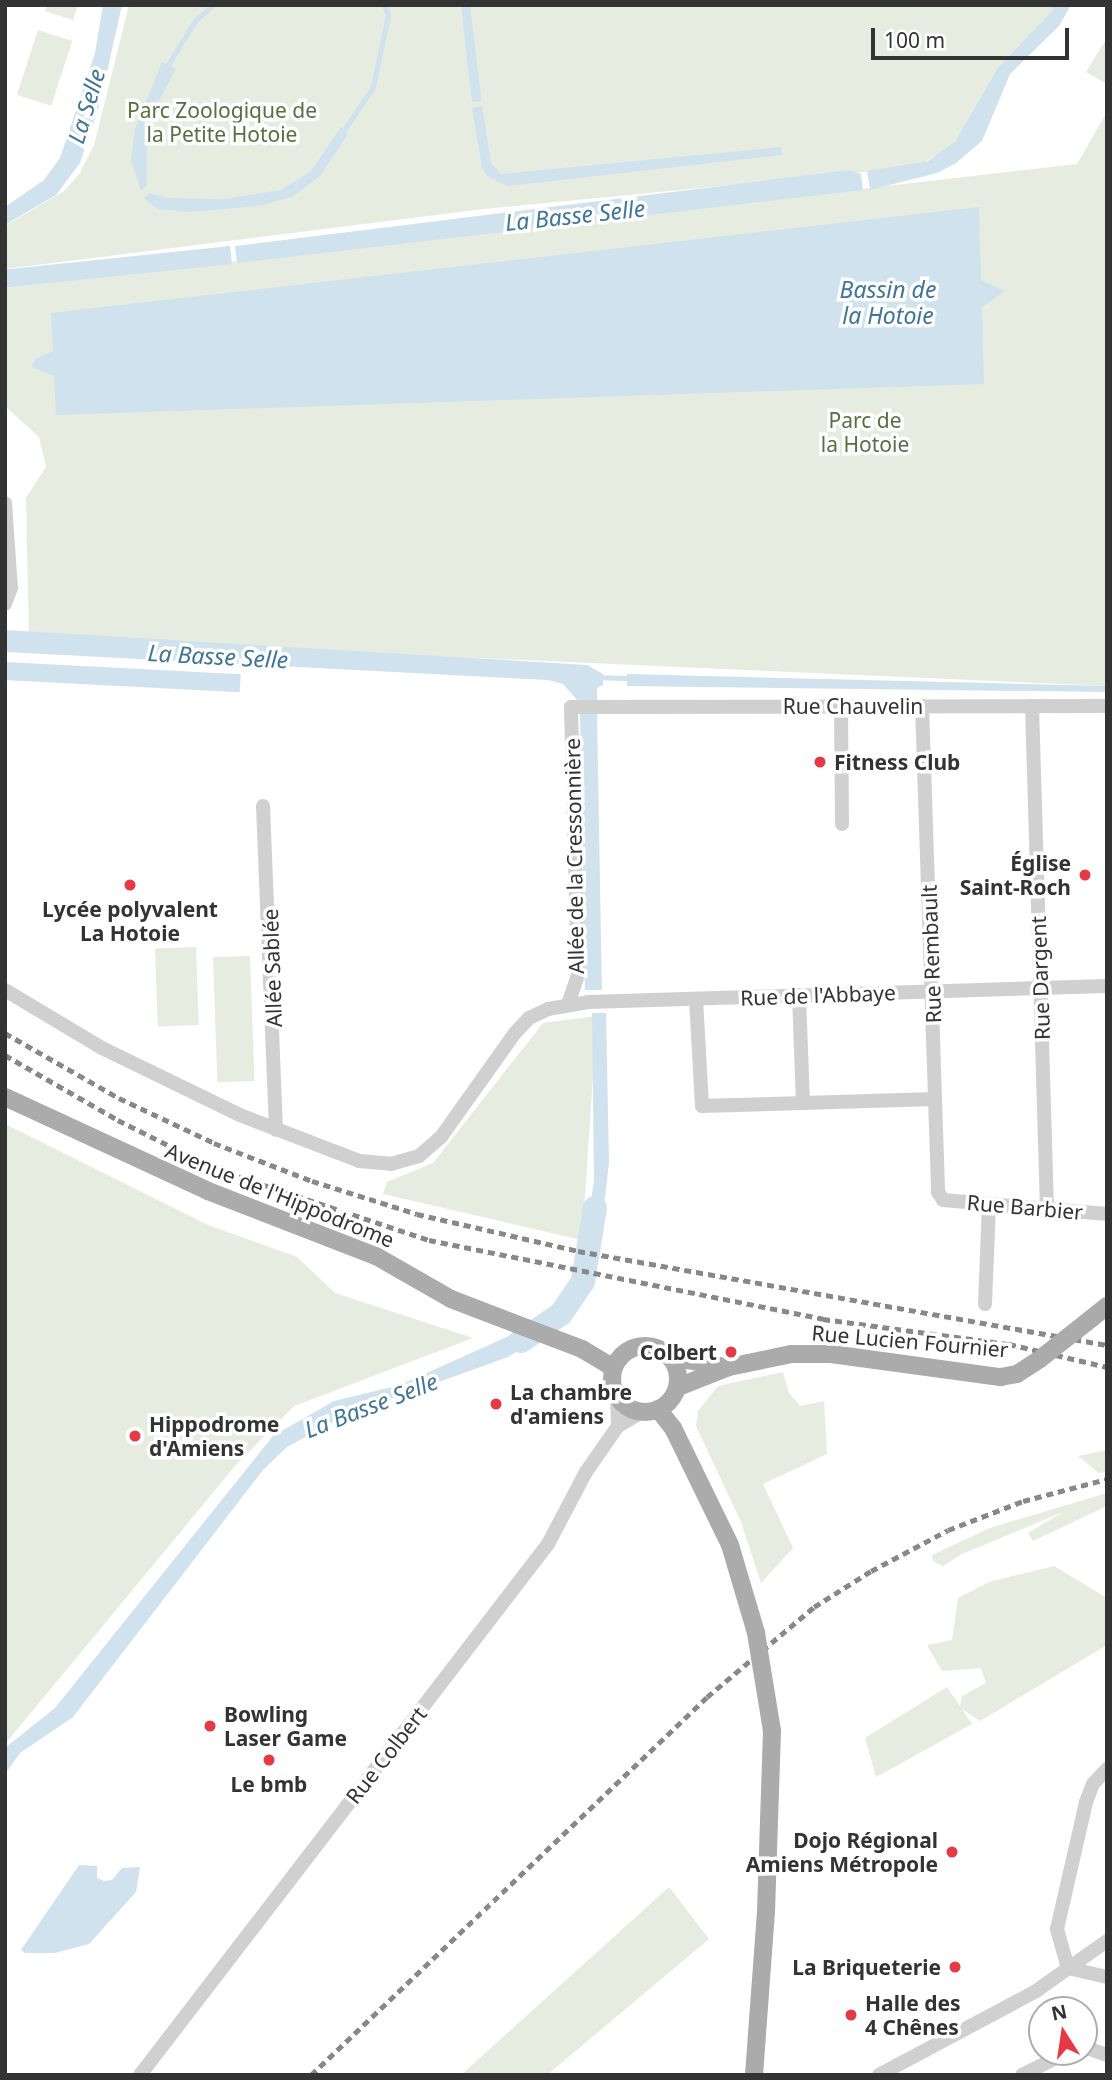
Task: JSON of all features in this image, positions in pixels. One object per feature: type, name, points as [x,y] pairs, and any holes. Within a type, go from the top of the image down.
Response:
[{"type":"main road","name":"Avenue de l'Hippodrome","points":[[5,1097],[208,1191],[365,1251],[451,1299],[560,1339],[614,1368]]},
{"type":"main road","name":"Rue Lucien Fournier","points":[[678,1387],[729,1367],[791,1354],[821,1354],[1000,1377],[1017,1374],[1107,1306]]},
{"type":"main road","points":[[650,1411],[678,1387],[679,1376],[670,1357],[653,1346],[635,1347],[620,1357],[614,1368],[617,1396],[650,1411],[673,1428],[730,1545],[756,1633],[772,1731],[766,1910],[754,2075]]},
{"type":"main road","name":"Rue Lucien Fournier","points":[[670,1357],[729,1367]]},
{"type":"street","points":[[5,503],[11,588],[5,604]]},
{"type":"street","points":[[841,706],[842,824]]},
{"type":"street","name":"Rue Rembault","points":[[922,706],[938,1192],[943,1200]]},
{"type":"street","name":"Rue Dargent","points":[[1032,706],[1047,1209]]},
{"type":"street","name":"Rue Chauvelin","points":[[571,707],[1107,706]]},
{"type":"street","name":"Allée de la Cressonnière","points":[[568,1004],[578,975],[571,707]]},
{"type":"street","name":"Allée Sablée","points":[[264,806],[276,1130]]},
{"type":"street","name":"Rue de l'Abbaye","points":[[5,990],[102,1048],[276,1130],[359,1161],[391,1164],[419,1156],[441,1137],[529,1018],[568,1004],[1107,986]]},
{"type":"street","points":[[799,995],[803,1103]]},
{"type":"street","points":[[696,999],[702,1106],[935,1099]]},
{"type":"street","name":"Rue Barbier","points":[[943,1200],[1107,1214]]},
{"type":"street","points":[[985,1304],[989,1204]]},
{"type":"street","points":[[617,1396],[618,1426]]},
{"type":"street","name":"Rue Colbert","points":[[139,2075],[548,1544],[586,1472],[618,1426],[650,1411]]},
{"type":"street","points":[[1068,1968],[1056,1929],[1086,1802],[1093,1784],[1107,1769]]},
{"type":"street","points":[[879,2075],[1036,1991],[1107,1941]]},
{"type":"street","points":[[1068,1968],[1107,1977]]},
{"type":"street","points":[[1022,2075],[1040,2066]]},
{"type":"green space","points":[[47,5],[78,5],[73,20],[45,11]]},
{"type":"green space","name":"Parc Zoologique de la Petite Hotoie","points":[[129,5],[1057,5],[957,144],[915,167],[484,209],[5,269],[5,226],[64,191],[80,173],[94,145]]},
{"type":"green space","points":[[38,30],[72,41],[51,106],[17,95]]},
{"type":"green space","points":[[1107,38],[1107,84],[1086,72]]},
{"type":"green space","name":"Parc de la Hotoie","points":[[1107,112],[1107,686],[29,638],[26,498],[46,467],[39,437],[5,406],[5,288],[1077,164]]},
{"type":"green space","points":[[196,947],[199,1025],[158,1026],[155,948]]},
{"type":"green space","points":[[250,956],[254,1081],[217,1082],[213,957]]},
{"type":"green space","points":[[597,1016],[582,1240],[383,1194],[387,1182],[433,1163],[543,1023]]},
{"type":"green space","name":"Hippodrome d'Amiens","points":[[5,1124],[208,1225],[297,1257],[335,1293],[473,1338],[294,1406],[235,1466],[5,1744]]},
{"type":"green space","points":[[783,1372],[789,1393],[800,1406],[824,1401],[827,1454],[763,1484],[793,1548],[761,1583],[741,1522],[696,1426],[698,1411],[718,1386]]},
{"type":"green space","points":[[1107,1450],[1107,1472],[1099,1473],[1078,1456]]},
{"type":"green space","points":[[1107,1493],[1107,1506],[1033,1541],[1028,1533],[1063,1512],[962,1554],[943,1566],[933,1561],[932,1555],[990,1528]]},
{"type":"green space","points":[[1054,1566],[1107,1598],[1107,1645],[980,1721],[962,1709],[972,1724],[876,1777],[865,1738],[947,1687],[960,1706],[962,1696],[986,1683],[981,1668],[942,1671],[927,1645],[952,1640],[958,1598],[989,1582]]},
{"type":"green space","points":[[669,1887],[709,1939],[547,2075],[461,2075]]},
{"type":"water","name":"La Selle","points":[[103,5],[122,5],[100,103],[80,163],[56,195],[5,225],[5,207],[44,180],[60,158],[95,53]]},
{"type":"water","points":[[461,5],[470,5],[481,101],[472,102]]},
{"type":"water","points":[[1071,5],[1059,26],[1010,74],[982,141],[956,163],[937,173],[870,190],[867,171],[928,161],[955,142],[998,68],[1054,9],[1050,6]]},
{"type":"water","points":[[162,62],[176,69],[147,123],[147,186],[141,190],[131,160],[135,129]]},
{"type":"water","points":[[482,106],[491,163],[501,174],[781,147],[782,155],[507,186],[486,175],[482,167],[472,108]]},
{"type":"water","points":[[341,127],[348,134],[320,176],[292,197],[259,206],[190,212],[158,209],[143,198],[150,193],[166,198],[225,199],[281,190],[311,171]]},
{"type":"water","points":[[850,170],[861,174],[863,190],[237,263],[235,246]]},
{"type":"water","name":"Bassin de la Hotoie","points":[[979,207],[981,280],[1005,291],[982,307],[984,384],[56,415],[54,376],[32,367],[35,359],[53,351],[51,313]]},
{"type":"water","points":[[230,246],[232,264],[7,288],[5,270]]},
{"type":"water","points":[[5,630],[587,665],[603,674],[603,685],[597,688],[597,700],[578,701],[563,684],[548,680],[5,652]]},
{"type":"water","points":[[5,662],[241,674],[240,692],[5,680]]},
{"type":"water","points":[[627,674],[1107,686],[1107,692],[627,686]]},
{"type":"water","points":[[580,711],[597,711],[602,990],[585,990]]},
{"type":"water","points":[[592,1013],[606,1013],[609,1163],[600,1240],[586,1237],[594,1180]]},
{"type":"water","points":[[542,1321],[557,1326],[508,1357],[342,1417],[287,1447],[263,1470],[73,1717],[20,1753],[5,1774],[5,1748],[55,1708],[273,1436],[334,1401],[400,1385]]},
{"type":"water","points":[[79,1865],[97,1866],[97,1878],[104,1881],[112,1880],[122,1868],[140,1867],[136,1892],[89,1944],[55,1953],[25,1953],[21,1950]]},
{"type":"waterway","points":[[166,68],[195,21],[213,5]]},
{"type":"waterway","points":[[342,133],[373,87],[388,15],[384,5]]},
{"type":"waterway","points":[[597,677],[630,678]]},
{"type":"waterway","name":"La Basse Selle","points":[[521,1341],[561,1314],[583,1281],[595,1208]]},
{"type":"railway","points":[[5,1033],[119,1098],[214,1143],[312,1181],[417,1214],[578,1251],[1107,1345]]},
{"type":"railway","points":[[5,1055],[118,1120],[216,1169],[429,1240],[823,1319],[1009,1344],[1107,1367]]},
{"type":"railway","points":[[311,2075],[707,1697],[814,1607],[871,1571],[948,1530],[1023,1501],[1107,1479]]},
{"type":"place","name":"Fitness Club","points":[[820,762]]},
{"type":"place","name":"Église Saint-Roch","points":[[1085,875]]},
{"type":"place","name":"Lycée polyvalent La Hotoie","points":[[130,885]]},
{"type":"place","name":"Colbert","points":[[731,1352]]},
{"type":"place","name":"La chambre d'amiens","points":[[496,1404]]},
{"type":"place","name":"Hippodrome d'Amiens","points":[[135,1436]]},
{"type":"place","name":"Bowling Laser Game","points":[[210,1726]]},
{"type":"place","name":"Le bmb","points":[[269,1760]]},
{"type":"place","name":"Dojo Régional Amiens Métropole","points":[[952,1852]]},
{"type":"place","name":"La Briqueterie","points":[[955,1967]]},
{"type":"place","name":"Halle des 4 Chênes","points":[[851,2015]]}]
